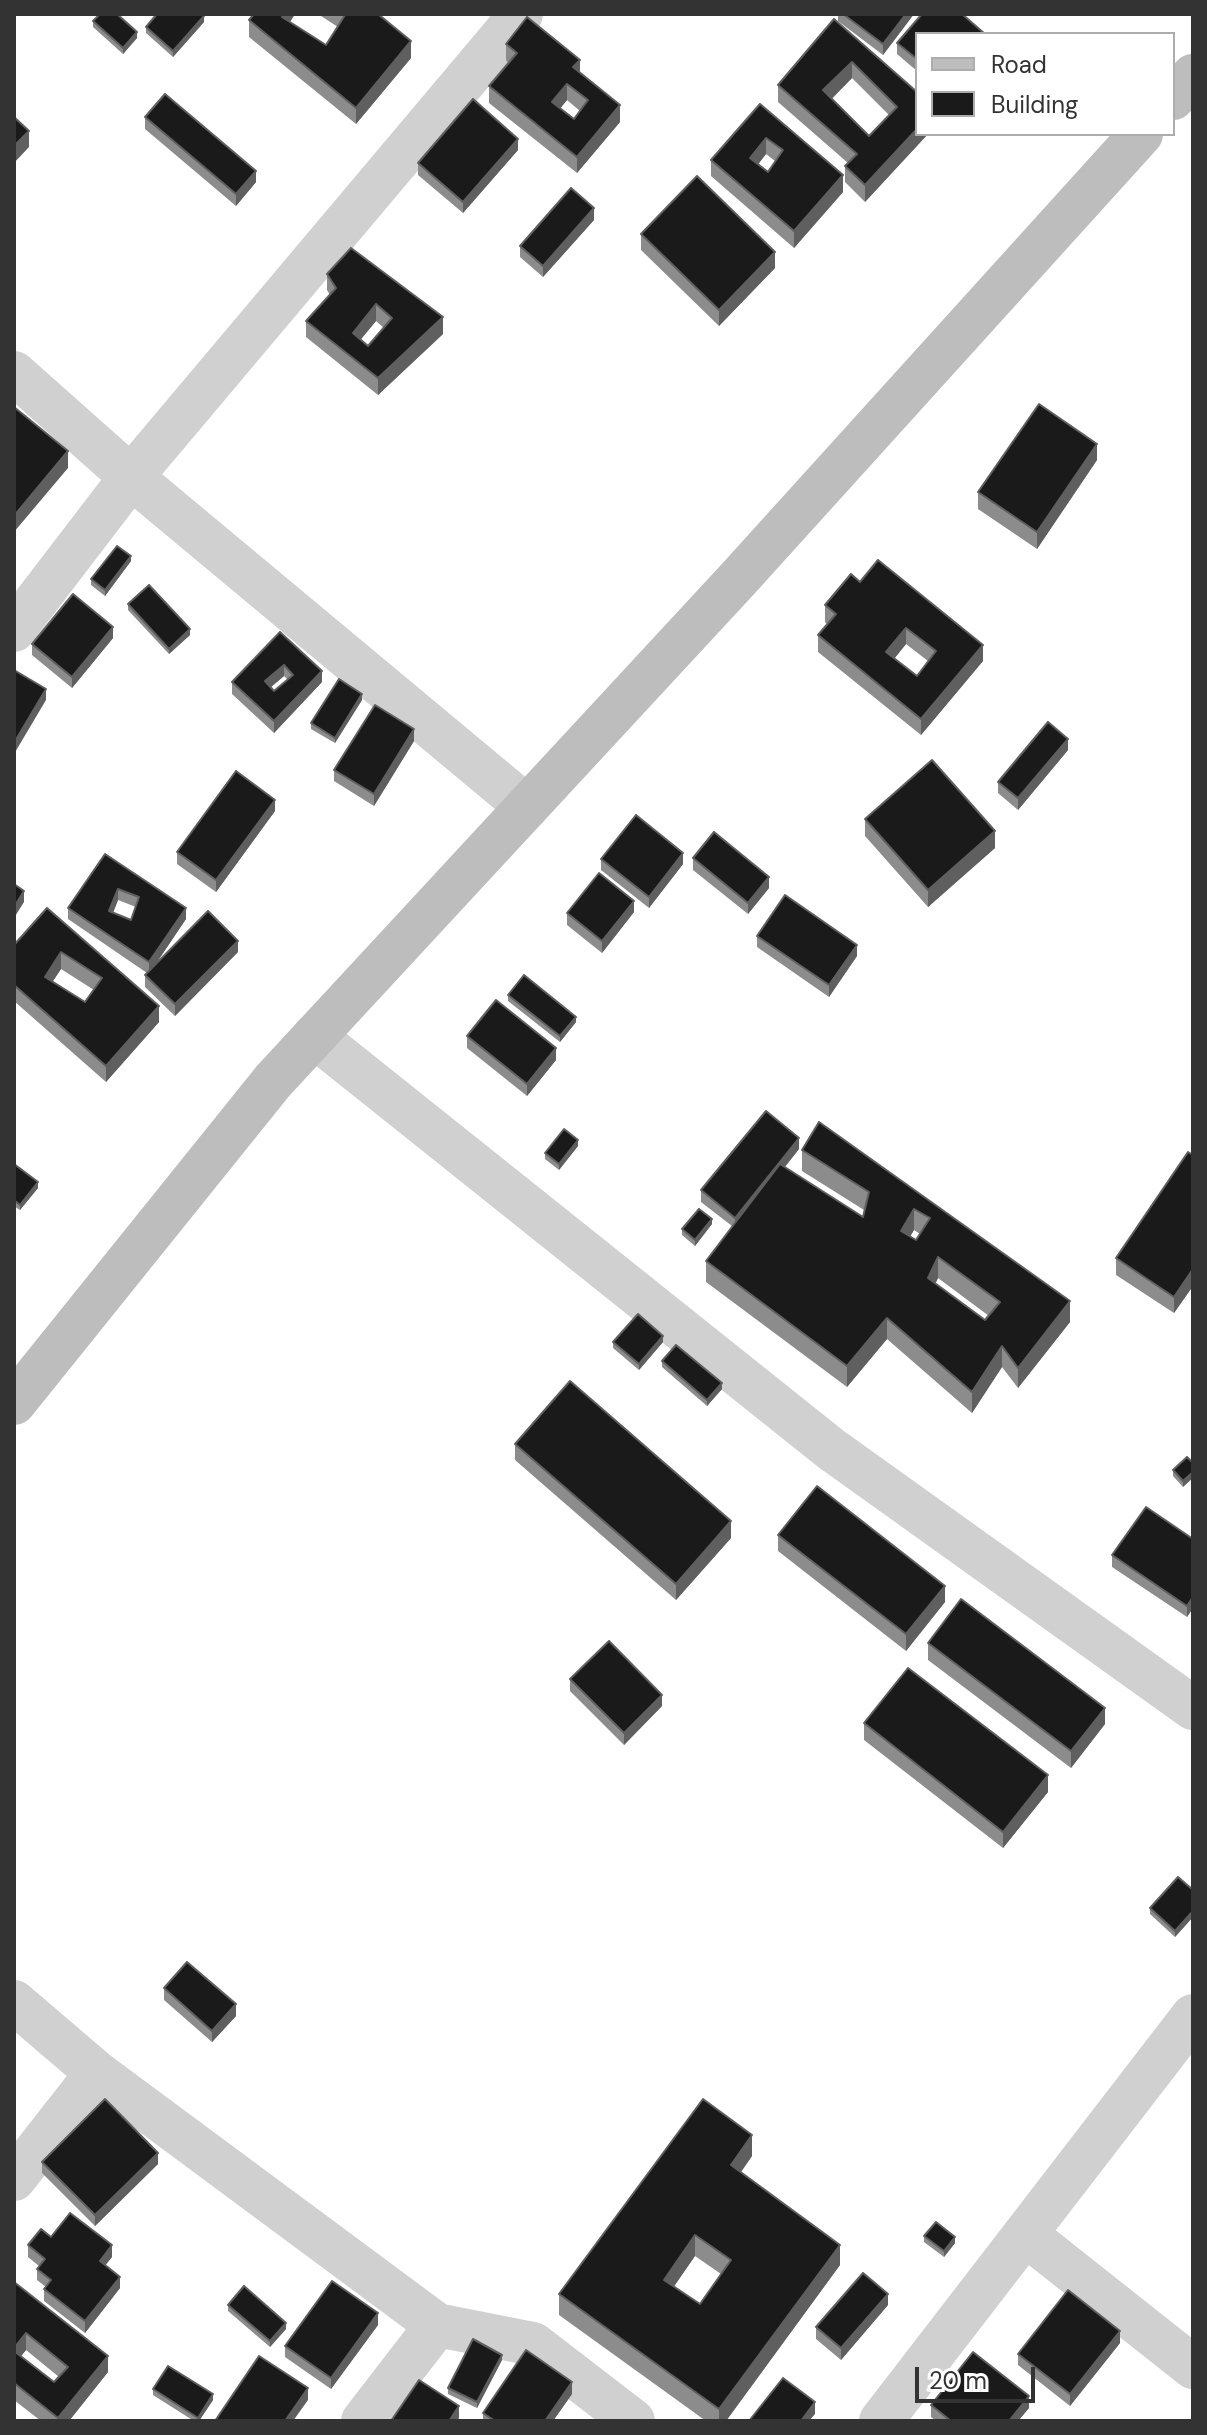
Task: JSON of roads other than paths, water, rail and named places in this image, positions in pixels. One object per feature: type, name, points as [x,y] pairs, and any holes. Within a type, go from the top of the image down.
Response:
[{"type":"main road","points":[[1175,96],[1193,76]]},
{"type":"main road","points":[[14,1403],[263,1093],[738,579],[1139,136]]},
{"type":"street","points":[[14,630],[131,477],[521,14]]},
{"type":"street","points":[[14,373],[131,477],[527,807]]},
{"type":"street","points":[[314,1036],[831,1449],[1193,1708]]},
{"type":"street","points":[[14,2002],[97,2073],[437,2325],[533,2344],[633,2421]]},
{"type":"street","points":[[881,2421],[1193,2016]]},
{"type":"street","points":[[14,2179],[97,2073]]},
{"type":"street","points":[[1025,2234],[1193,2367]]},
{"type":"street","points":[[363,2421],[437,2325]]}]
